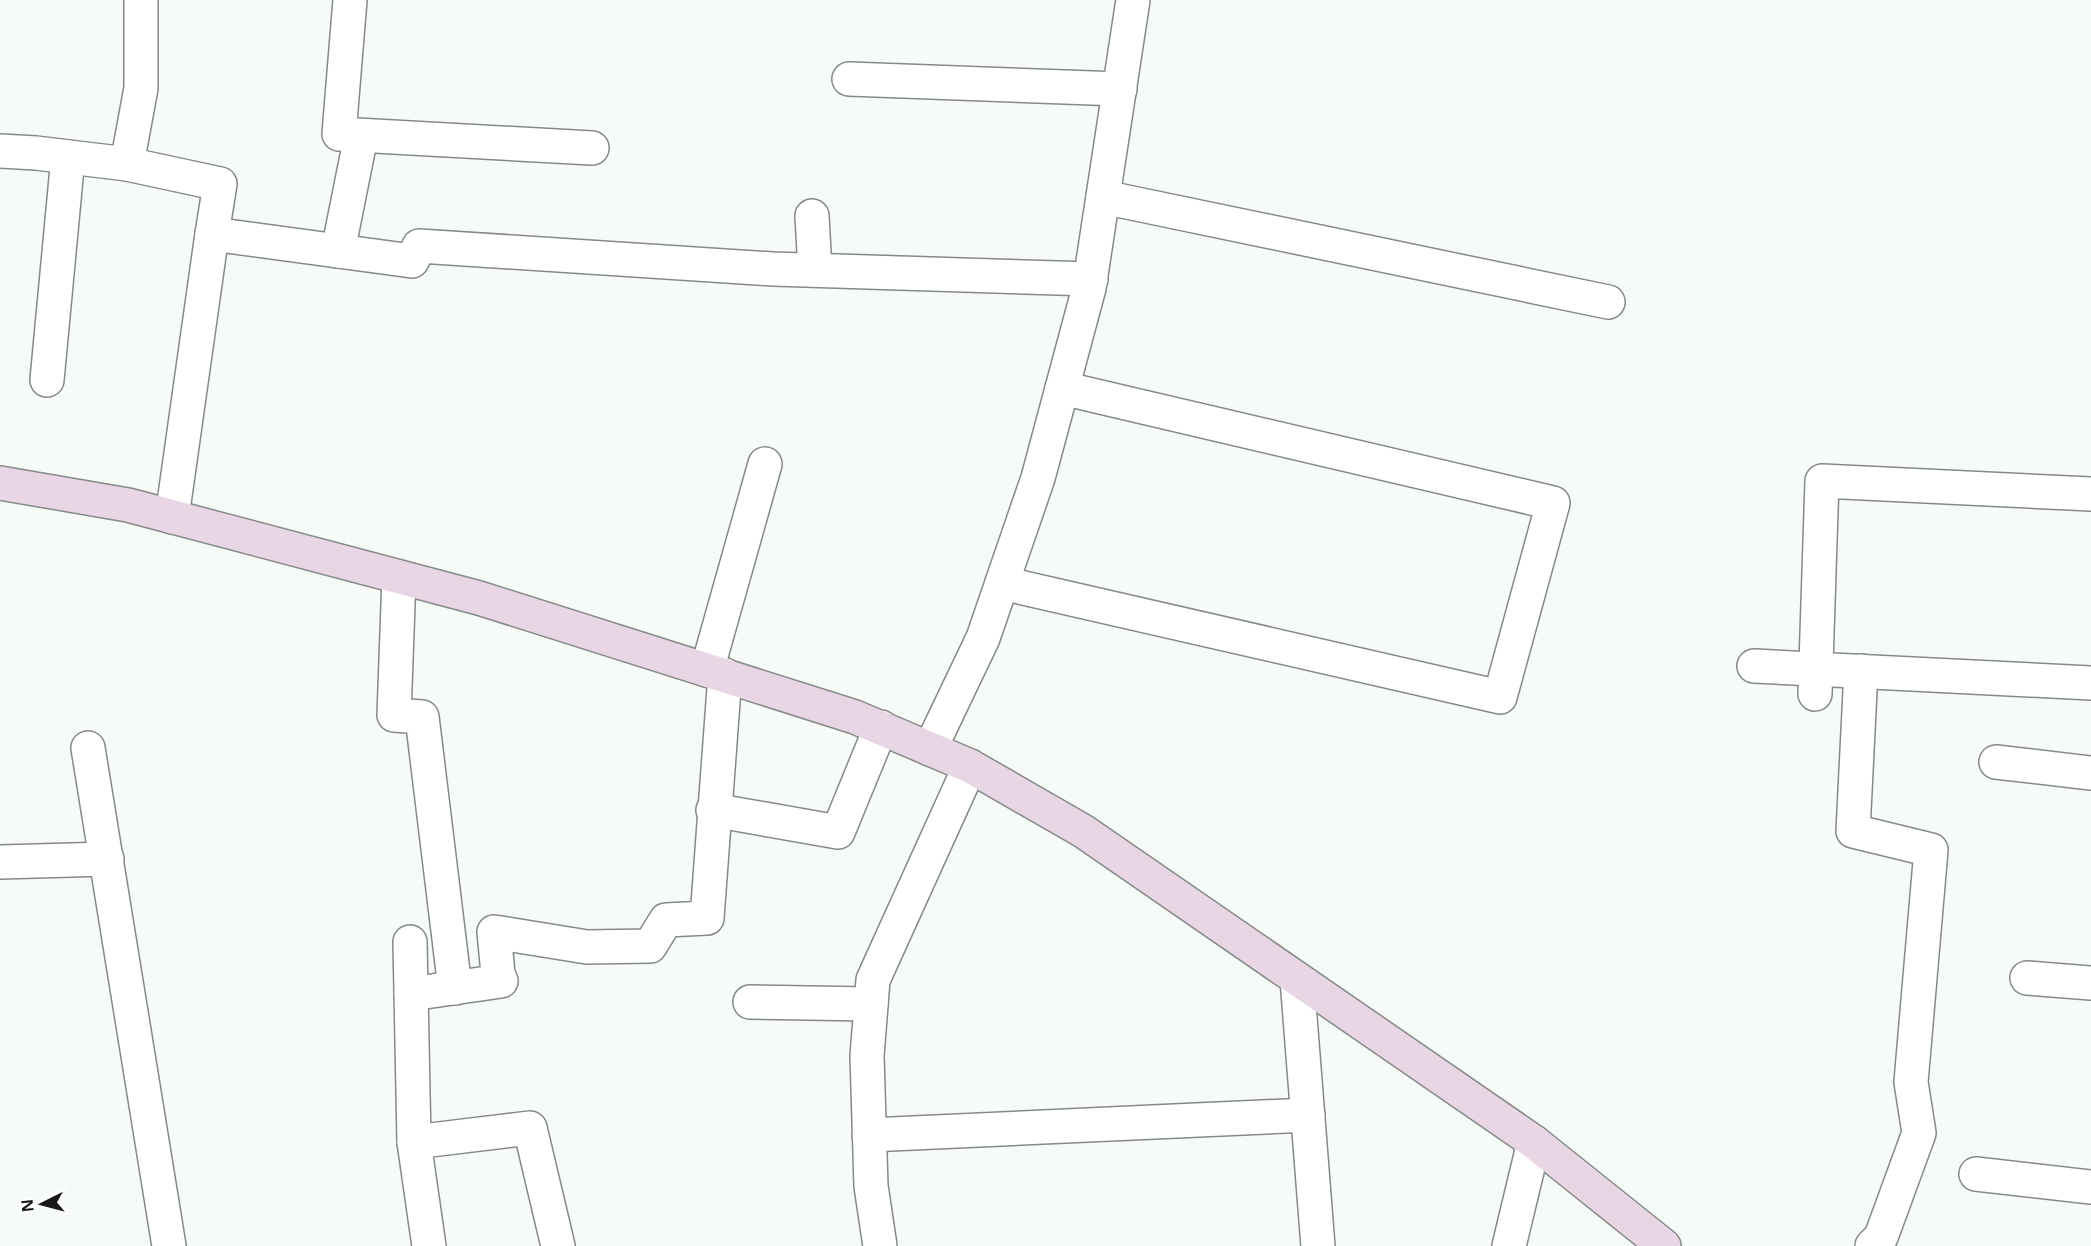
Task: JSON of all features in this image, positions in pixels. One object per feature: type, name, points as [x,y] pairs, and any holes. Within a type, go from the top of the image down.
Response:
[{"type":"street","points":[[127,164],[141,88],[141,0]]},
{"type":"street","points":[[350,0],[339,134],[592,148]]},
{"type":"street","points":[[930,749],[984,638],[1038,478],[1090,279],[1133,0]]},
{"type":"street","points":[[849,80],[1120,89]]},
{"type":"street","points":[[338,251],[361,136]]},
{"type":"street","points":[[0,151],[127,164],[220,184],[172,517]]},
{"type":"street","points":[[47,380],[68,157]]},
{"type":"street","points":[[1103,197],[1608,302]]},
{"type":"street","points":[[812,216],[815,270]]},
{"type":"street","points":[[212,234],[412,261],[419,246],[773,269],[1090,279]]},
{"type":"street","points":[[1002,583],[1500,697],[1553,503],[1062,388]]},
{"type":"street","points":[[411,994],[501,981],[498,974],[494,932],[587,947],[650,946],[666,920],[707,918],[713,810],[716,672],[765,464]]},
{"type":"street","points":[[1815,681],[1822,481],[2091,494]]},
{"type":"street","points":[[0,483],[128,505],[479,598],[855,717],[970,766],[1083,831],[1534,1142],[1664,1246]]},
{"type":"street","points":[[399,577],[394,715],[422,717],[455,988]]},
{"type":"street","points":[[1754,666],[1815,681],[1861,671],[2091,683]]},
{"type":"street","points":[[1861,671],[1853,831],[1931,850],[1911,1082],[1919,1133],[1881,1237],[1872,1246]]},
{"type":"street","points":[[713,810],[838,832],[880,727]]},
{"type":"street","points":[[88,748],[169,1246]]},
{"type":"street","points":[[1996,762],[2091,773]]},
{"type":"street","points":[[880,1246],[871,1186],[869,1135],[867,1056],[873,980],[970,766]]},
{"type":"street","points":[[0,862],[106,859]]},
{"type":"street","points":[[410,942],[414,1142],[429,1246]]},
{"type":"street","points":[[2027,978],[2091,983]]},
{"type":"street","points":[[1297,979],[1318,1246]]},
{"type":"street","points":[[750,1002],[871,1004]]},
{"type":"street","points":[[869,1135],[1308,1114]]},
{"type":"street","points":[[414,1142],[530,1128],[558,1246]]},
{"type":"street","points":[[1509,1246],[1534,1142]]},
{"type":"street","points":[[1976,1174],[2091,1187]]}]
